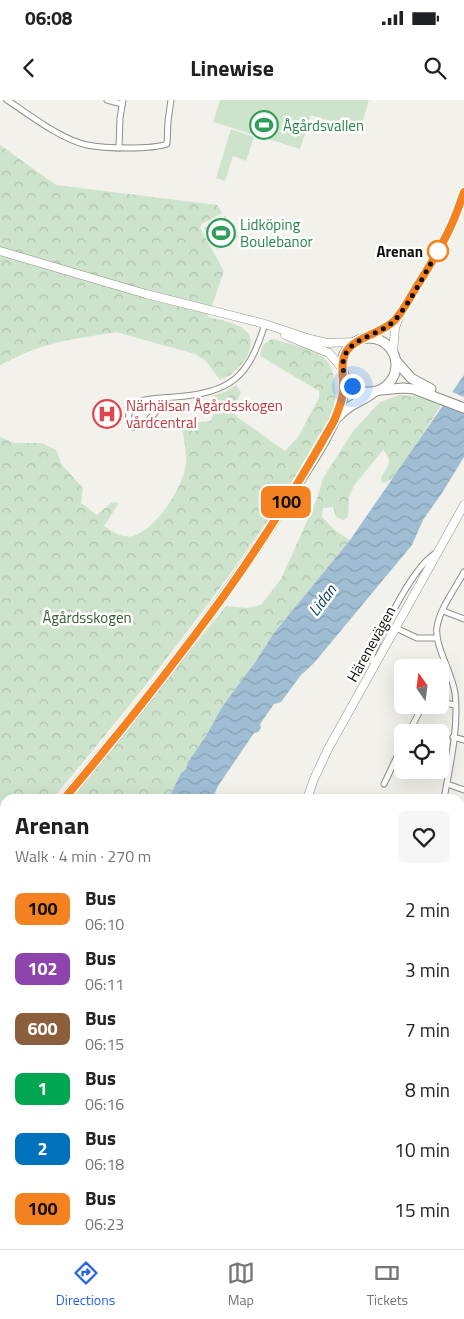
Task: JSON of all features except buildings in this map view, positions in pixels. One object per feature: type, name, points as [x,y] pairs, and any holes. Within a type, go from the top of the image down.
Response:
[{"type":"main road","points":[[68,794],[134,713],[224,596],[272,524],[334,421],[341,403],[345,354],[360,340],[394,321],[402,311],[430,266],[450,227],[464,192]]},
{"type":"main road","points":[[0,251],[320,342],[379,340],[387,346],[412,378],[433,393],[464,408]]},
{"type":"main road","points":[[334,421],[348,406],[369,397],[385,387],[393,378],[396,367],[394,357],[395,328],[402,311]]},
{"type":"main road","points":[[265,325],[329,353],[349,383],[356,389],[365,392],[403,388],[414,389],[464,403]]},
{"type":"main road","name":"Härenevägen","points":[[308,794],[328,749],[464,505]]},
{"type":"street","points":[[8,100],[76,141],[93,146],[143,148],[167,144],[171,100]]},
{"type":"street","points":[[107,100],[122,102],[119,148]]},
{"type":"street","points":[[164,398],[150,418],[141,426],[133,427],[130,425],[128,422],[130,412],[135,403],[140,401],[164,398],[200,394],[217,390],[230,384],[240,375],[251,360],[265,325]]},
{"type":"street","points":[[375,665],[372,661],[372,655],[388,621],[413,578],[429,556],[438,552]]},
{"type":"street","points":[[445,794],[453,737],[455,706],[452,680],[437,638],[437,627],[442,611],[464,572]]},
{"type":"street","points":[[442,611],[464,619]]},
{"type":"street","points":[[396,628],[414,637],[437,638]]},
{"type":"street","points":[[449,704],[455,706]]},
{"type":"street","points":[[453,737],[464,740]]},
{"type":"street","points":[[384,784],[394,763]]},
{"type":"street","points":[[447,784],[464,790]]},
{"type":"green space","name":"Ågårdsvallen","points":[[220,100],[369,100],[360,130],[311,115],[300,149],[213,122]]},
{"type":"green space","points":[[231,129],[254,137],[246,161],[233,156],[225,181],[216,178]]},
{"type":"green space","points":[[0,145],[56,185],[217,205],[222,213],[202,224],[200,228],[224,271],[208,317],[237,325],[249,335],[251,341],[248,354],[240,366],[230,375],[220,380],[205,360],[195,354],[116,332],[68,340],[41,347],[0,365]]},
{"type":"green space","name":"Lidköping Boulebanor","points":[[225,216],[238,237],[217,249],[204,228]]},
{"type":"green space","name":"Ågårdsskogen","points":[[273,339],[293,344],[321,355],[327,361],[332,372],[335,390],[335,403],[331,416],[278,505],[245,554],[137,696],[56,794],[0,794],[0,437],[14,443],[42,443],[56,450],[62,465],[83,488],[81,503],[97,515],[112,502],[119,503],[104,526],[123,536],[136,535],[153,523],[175,494],[186,463],[182,424],[210,421],[215,409],[212,396],[225,392],[236,385],[241,392],[233,411],[237,417],[285,451],[298,437],[319,398],[319,391],[260,356],[267,342]]},
{"type":"green space","points":[[400,395],[422,397],[442,404],[395,477],[382,483],[382,475],[389,461],[383,450],[353,487],[349,497],[348,517],[343,520],[336,517],[333,507],[323,508],[322,517],[337,532],[350,540],[274,633],[222,707],[206,736],[188,762],[186,769],[181,773],[171,794],[76,794],[226,606],[247,608],[261,605],[281,579],[317,499],[323,478],[354,430],[380,402]]},
{"type":"water","name":"Lidan","points":[[464,375],[464,457],[423,520],[412,545],[314,663],[301,675],[281,702],[274,704],[260,724],[261,728],[258,732],[254,733],[214,794],[171,794],[181,773],[186,769],[188,762],[206,736],[222,707],[274,633],[350,540]]},
{"type":"pier","points":[[450,391],[464,397],[464,411],[441,402]]},
{"type":"bus line","name":"100","points":[[68,794],[134,713],[224,596],[272,524],[334,421],[343,393],[344,375],[342,364],[345,354],[356,342],[394,321],[402,311],[430,266],[450,227],[464,192]]},
{"type":"place","name":"Ågårdsvallen","points":[[264,125]]},
{"type":"place","name":"Lidköping Boulebanor","points":[[221,233]]},
{"type":"place","name":"Arenan","points":[[438,251]]},
{"type":"place","name":"Närhälsan Ågårdsskogen vårdcentral","points":[[107,414]]},
{"type":"route","points":[[352,386],[344,375],[342,364],[348,349],[356,342],[394,321],[438,251]]}]
